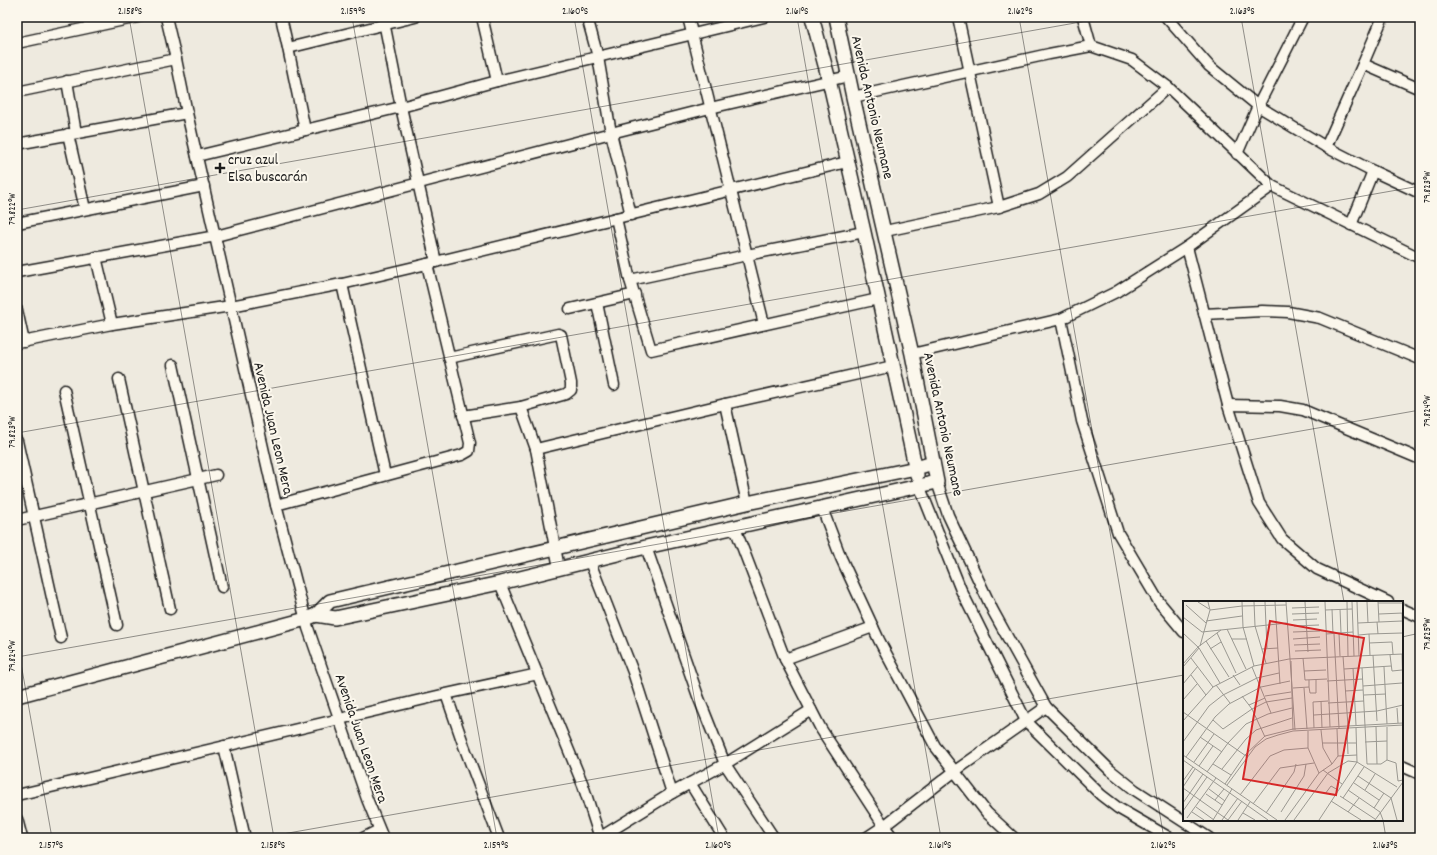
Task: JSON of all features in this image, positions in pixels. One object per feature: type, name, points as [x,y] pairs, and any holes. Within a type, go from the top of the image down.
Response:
[{"type":"street","points":[[17,43],[138,17]]},
{"type":"street","name":"Avenida Juan Leon Mera","points":[[166,17],[276,505],[311,617],[340,720],[381,834]]},
{"type":"street","points":[[281,17],[305,130]]},
{"type":"street","points":[[288,48],[383,21],[415,17]]},
{"type":"street","points":[[482,17],[497,81]]},
{"type":"street","points":[[587,17],[598,57],[611,133],[631,215]]},
{"type":"street","points":[[688,17],[764,324]]},
{"type":"street","points":[[197,156],[401,107],[497,81],[764,17]]},
{"type":"street","points":[[812,17],[829,80],[864,232],[919,485],[961,590],[1026,722],[1101,795],[1118,808],[1170,838]]},
{"type":"street","name":"Avenida Antonio Neumane","points":[[836,17],[912,354],[937,482],[948,515],[993,611],[1046,707],[1110,770],[1135,790],[1209,838]]},
{"type":"street","points":[[958,17],[999,207]]},
{"type":"street","points":[[1083,17],[1091,46]]},
{"type":"street","points":[[1166,17],[1209,66],[1258,106],[1326,147],[1373,172],[1420,193]]},
{"type":"street","points":[[1237,154],[1258,106],[1303,17]]},
{"type":"street","points":[[1326,147],[1383,17]]},
{"type":"street","points":[[276,505],[462,455],[469,451],[470,443],[450,358],[418,184],[383,21]]},
{"type":"street","points":[[853,97],[1091,46],[1132,60],[1168,88],[1272,186],[1420,258]]},
{"type":"street","points":[[17,92],[176,59]]},
{"type":"street","points":[[1363,64],[1420,89]]},
{"type":"street","points":[[17,272],[216,236],[611,133],[710,108],[849,76]]},
{"type":"street","points":[[67,81],[72,133],[85,209]]},
{"type":"street","points":[[885,231],[999,207],[1039,194],[1067,177],[1168,88]]},
{"type":"street","points":[[17,144],[187,113]]},
{"type":"street","points":[[17,310],[21,343],[112,324],[231,306],[342,284],[432,263],[847,162]]},
{"type":"street","points":[[1351,225],[1373,172]]},
{"type":"street","points":[[17,223],[204,186]]},
{"type":"street","points":[[912,354],[1061,320],[1116,292],[1187,247],[1272,186]]},
{"type":"street","points":[[616,218],[630,280],[651,350],[878,299]]},
{"type":"street","points":[[630,280],[864,232]]},
{"type":"street","points":[[1187,247],[1228,405],[1259,503],[1282,539],[1317,569],[1386,601]]},
{"type":"street","points":[[96,257],[112,324]]},
{"type":"street","points":[[342,284],[385,475]]},
{"type":"street","points":[[570,309],[635,294]]},
{"type":"street","points":[[596,303],[614,385]]},
{"type":"street","points":[[1204,314],[1262,310],[1288,312],[1320,318],[1420,359]]},
{"type":"street","points":[[1061,320],[1082,422],[1118,533],[1159,602],[1183,631]]},
{"type":"street","points":[[450,358],[558,334],[561,335],[571,390],[566,394],[521,407],[463,416]]},
{"type":"street","points":[[173,365],[222,587]]},
{"type":"street","points":[[536,449],[893,366]]},
{"type":"street","points":[[119,379],[170,609]]},
{"type":"street","points":[[64,390],[117,625]]},
{"type":"street","points":[[725,404],[747,503]]},
{"type":"street","points":[[1228,405],[1280,406],[1302,410],[1420,459]]},
{"type":"street","points":[[521,407],[536,449],[559,568]]},
{"type":"street","points":[[17,441],[61,638]]},
{"type":"street","points":[[311,617],[330,601],[747,503],[916,468],[933,463]]},
{"type":"street","points":[[17,520],[216,475]]},
{"type":"street","points":[[17,696],[311,617],[336,618],[500,583],[646,547],[937,482]]},
{"type":"street","points":[[822,508],[841,558],[873,627],[935,746],[987,813],[1014,838]]},
{"type":"street","points":[[734,528],[785,659],[811,710],[821,729],[893,838]]},
{"type":"street","points":[[646,547],[698,696],[725,764],[774,838]]},
{"type":"street","points":[[590,562],[633,672],[672,793]]},
{"type":"street","points":[[500,583],[583,785],[600,838],[672,793],[725,764],[811,710]]},
{"type":"street","points":[[1403,609],[1420,617]]},
{"type":"street","points":[[785,659],[873,627]]},
{"type":"street","points":[[17,795],[446,694],[538,674]]},
{"type":"street","points":[[446,694],[499,838]]},
{"type":"street","points":[[866,838],[884,826],[954,770],[1046,707]]},
{"type":"street","points":[[224,746],[245,838]]},
{"type":"street","points":[[1403,766],[1420,774]]},
{"type":"street","points":[[690,783],[724,838]]},
{"type":"street","points":[[17,819],[22,838]]},
{"type":"street","points":[[363,838],[381,834]]},
{"type":"place","name":"cruz azul Elsa buscarán","points":[[220,168]]}]
